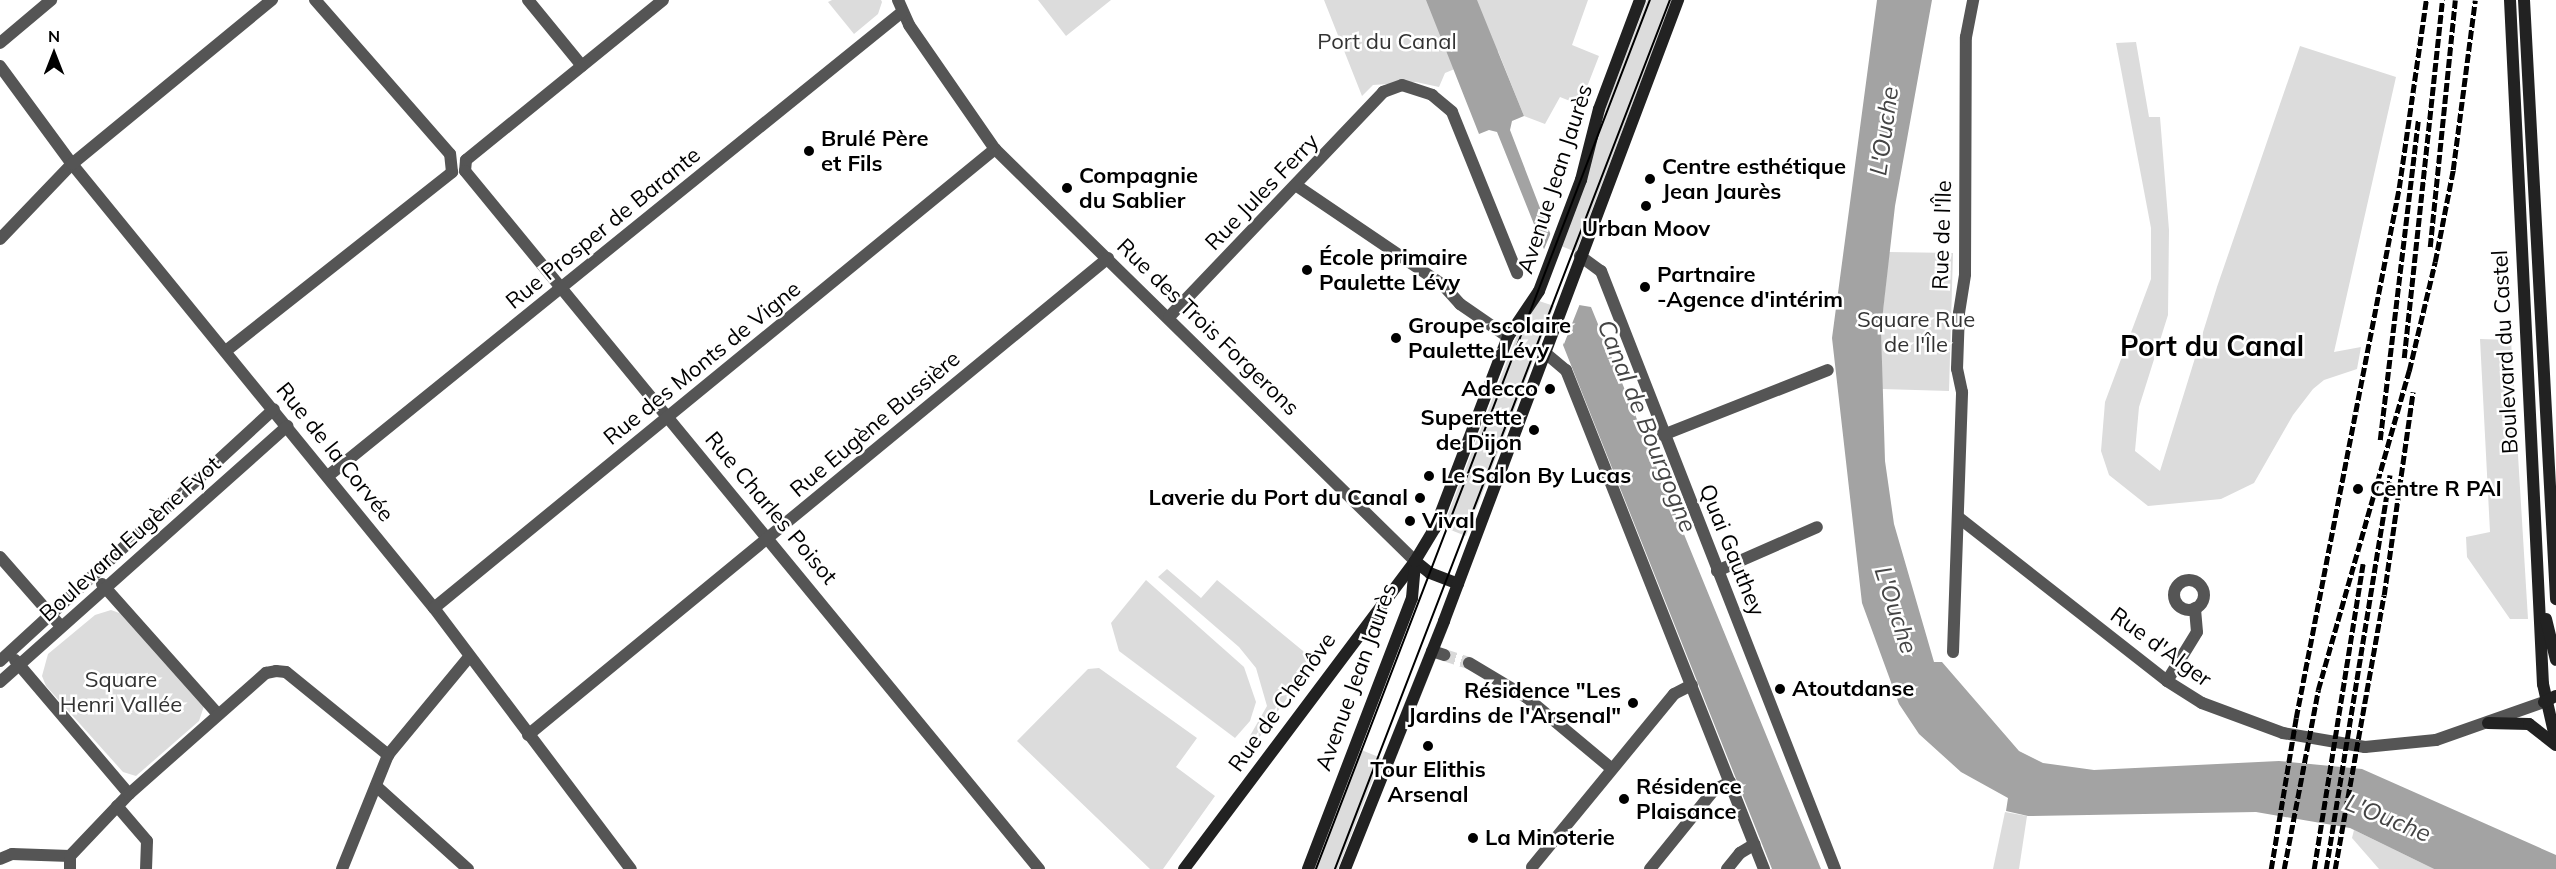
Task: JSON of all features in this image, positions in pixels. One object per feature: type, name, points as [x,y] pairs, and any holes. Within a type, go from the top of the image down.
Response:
[{"type":"main road","name":"Avenue Jean Jaurès","points":[[1308,869],[1412,598],[1414,561],[1435,528],[1508,337],[1539,291],[1575,195],[1599,109],[1640,0]]},
{"type":"main road","name":"Avenue Jean Jaurès","points":[[1345,869],[1438,653],[1458,584],[1554,323],[1678,0]]},
{"type":"main road","name":"Boulevard du Castel","points":[[2510,0],[2544,702],[2556,743]]},
{"type":"main road","name":"Boulevard du Castel","points":[[2524,0],[2556,599]]},
{"type":"main road","points":[[1414,561],[1430,573],[1458,584]]},
{"type":"main road","name":"Rue de Chenôve","points":[[1185,869],[1414,561]]},
{"type":"main road","points":[[2539,589],[2556,660]]},
{"type":"main road","points":[[2544,702],[2556,696]]},
{"type":"main road","points":[[2487,723],[2529,724],[2556,743]]},
{"type":"street","points":[[0,43],[51,0]]},
{"type":"street","points":[[0,239],[72,164],[272,0]]},
{"type":"street","points":[[227,351],[452,172],[450,154],[315,0]]},
{"type":"street","points":[[528,0],[582,66],[663,0]]},
{"type":"street","name":"Rue de l'Île","points":[[1953,652],[1962,392],[1957,369],[1959,313],[1965,278],[1967,181],[1963,137],[1965,59],[1973,0]]},
{"type":"street","name":"Rue des Trois Forgerons","points":[[900,6],[995,148],[1414,561]]},
{"type":"street","name":"Rue Prosper de Barante","points":[[328,476],[563,288],[900,6]]},
{"type":"street","name":"Rue de la Corvée","points":[[0,66],[72,164],[227,351],[434,608],[631,869]]},
{"type":"street","name":"Rue Charles Poisot","points":[[582,66],[466,160],[464,169],[1039,869]]},
{"type":"street","name":"Rue Jules Ferry","points":[[1169,317],[1297,186],[1383,92],[1402,85],[1432,96],[1452,112],[1517,273]]},
{"type":"street","name":"Rue des Monts de Vigne","points":[[434,608],[669,418],[995,148]]},
{"type":"street","points":[[1297,186],[1442,284],[1460,304],[1508,337]]},
{"type":"street","name":"Quai Gauthey","points":[[1580,256],[1601,271],[1835,869]]},
{"type":"street","name":"Rue Eugène Bussière","points":[[528,735],[1108,258]]},
{"type":"street","points":[[1544,351],[1566,370],[1764,869]]},
{"type":"street","points":[[1664,435],[1828,370]]},
{"type":"street","name":"Boulevard Eugène Fyot","points":[[4,657],[52,617],[274,409]]},
{"type":"street","name":"Boulevard Eugène Fyot","points":[[0,682],[287,426]]},
{"type":"street","name":"Rue d'Alger","points":[[1958,517],[2167,681],[2202,703],[2283,733],[2365,747],[2436,740],[2544,702]]},
{"type":"street","points":[[1717,571],[1817,527]]},
{"type":"street","points":[[0,557],[62,628]]},
{"type":"street","points":[[95,577],[218,714]]},
{"type":"street","points":[[2167,681],[2197,632],[2196,608]]},
{"type":"street","points":[[4,657],[19,665],[129,794]]},
{"type":"street","points":[[342,869],[388,755],[469,657]]},
{"type":"street","points":[[1469,663],[1526,698],[1612,769]]},
{"type":"street","points":[[70,869],[70,856],[129,794],[266,674],[286,672],[388,755]]},
{"type":"street","points":[[1532,867],[1674,694],[1692,685]]},
{"type":"street","points":[[1650,869],[1714,790],[1730,782]]},
{"type":"street","points":[[376,786],[468,869]]},
{"type":"street","points":[[117,806],[147,841],[146,869]]},
{"type":"street","points":[[1727,869],[1740,853],[1755,844]]},
{"type":"street","points":[[0,858],[12,854],[70,856]]},
{"type":"green space","points":[[832,0],[881,0],[882,2],[878,14],[854,34],[828,2]]},
{"type":"green space","points":[[1038,0],[1111,0],[1066,36]]},
{"type":"green space","name":"Port du Canal","points":[[1324,0],[1588,0],[1572,45],[1599,56],[1580,105],[1560,97],[1545,124],[1524,116],[1498,51],[1445,73],[1439,87],[1416,82],[1373,85],[1362,96]]},
{"type":"green space","points":[[1647,0],[1672,0],[1576,252],[1561,246],[1602,117]]},
{"type":"green space","points":[[2136,42],[2149,117],[2160,117],[2169,230],[2168,315],[2139,407],[2135,451],[2160,471],[2217,287],[2300,46],[2396,77],[2334,352],[2361,347],[2357,369],[2324,380],[2313,389],[2293,415],[2254,483],[2221,499],[2148,506],[2109,475],[2101,451],[2105,402],[2151,279],[2151,228],[2116,43]]},
{"type":"green space","name":"Square Rue de l'Île","points":[[1889,252],[1953,253],[1949,391],[1882,389],[1881,329]]},
{"type":"green space","points":[[1539,301],[1554,306],[1466,536],[1443,527],[1519,330]]},
{"type":"green space","points":[[2480,339],[2511,340],[2528,619],[2510,619],[2467,557],[2466,537],[2490,532]]},
{"type":"green space","points":[[1167,569],[1201,598],[1217,580],[1314,660],[1254,745],[1243,748],[1267,706],[1256,668],[1239,647],[1158,577]]},
{"type":"green space","points":[[1146,580],[1244,667],[1256,702],[1250,721],[1235,738],[1119,651],[1111,623]]},
{"type":"green space","name":"Square Henri Vallée","points":[[111,610],[122,614],[204,706],[199,721],[136,776],[123,772],[46,686],[42,676],[48,654],[95,615]]},
{"type":"green space","points":[[1099,668],[1197,738],[1176,767],[1215,796],[1163,869],[1150,869],[1017,741],[1088,669]]},
{"type":"green space","points":[[1359,749],[1381,758],[1338,869],[1313,869]]},
{"type":"green space","points":[[2005,812],[2027,816],[2019,869],[1993,869]]},
{"type":"green space","points":[[2354,830],[2434,869],[2379,869],[2352,838]]},
{"type":"water","name":"Canal de Bourgogne","points":[[1426,0],[1477,0],[1524,116],[1512,121],[1510,130],[1540,208],[1579,305],[1591,307],[1821,869],[1772,869],[1563,345],[1572,319],[1497,132],[1489,130],[1479,134]]},
{"type":"water","name":"L'Ouche","points":[[1877,0],[1932,0],[1895,206],[1881,329],[1885,461],[1894,524],[1934,662],[1942,662],[2019,751],[2043,763],[2094,770],[2279,761],[2362,769],[2556,855],[2556,869],[2434,869],[2350,828],[2256,812],[2028,816],[2006,811],[2008,798],[1961,772],[1919,734],[1899,704],[1862,603],[1832,338]]},
{"type":"pier","points":[[1552,230],[1581,301],[1564,344],[1562,339],[1569,320],[1542,254]]},
{"type":"tunnel","points":[[1444,655],[1469,663]]},
{"type":"tram line","points":[[1316,869],[1650,0]]},
{"type":"tram line","points":[[1335,869],[1670,0]]},
{"type":"railway","points":[[2271,869],[2296,718],[2399,188],[2426,0]]},
{"type":"railway","points":[[2404,358],[2442,0]]},
{"type":"railway","points":[[2430,247],[2455,0]]},
{"type":"railway","points":[[2284,869],[2318,690],[2409,371],[2435,262],[2453,170],[2475,0]]},
{"type":"railway","points":[[2380,440],[2418,120]]},
{"type":"railway","points":[[2335,869],[2384,595],[2413,392]]},
{"type":"railway","points":[[2326,869],[2390,475]]},
{"type":"railway","points":[[2314,869],[2363,564]]},
{"type":"place","name":"Brulé Père et Fils","points":[[809,151]]},
{"type":"place","name":"Centre esthétique Jean Jaurès","points":[[1650,179]]},
{"type":"place","name":"Compagnie du Sablier","points":[[1067,188]]},
{"type":"place","name":"Urban Moov","points":[[1646,206]]},
{"type":"place","name":"École primaire Paulette Lévy","points":[[1307,270]]},
{"type":"place","name":"Partnaire -Agence d'intérim","points":[[1645,287]]},
{"type":"place","name":"Groupe scolaire Paulette Lévy","points":[[1396,338]]},
{"type":"place","name":"Adecco","points":[[1550,389]]},
{"type":"place","name":"Superette de Dijon","points":[[1534,430]]},
{"type":"place","name":"Le Salon By Lucas","points":[[1429,476]]},
{"type":"place","name":"Centre R PAI","points":[[2358,489]]},
{"type":"place","name":"Laverie du Port du Canal","points":[[1420,498]]},
{"type":"place","name":"Vival","points":[[1410,521]]},
{"type":"place","name":"Atoutdanse","points":[[1780,689]]},
{"type":"place","name":"Résidence \"Les Jardins de l'Arsenal\"","points":[[1633,703]]},
{"type":"place","name":"Tour Elithis Arsenal","points":[[1428,746]]},
{"type":"place","name":"Résidence Plaisance","points":[[1624,799]]},
{"type":"place","name":"La Minoterie","points":[[1473,838]]},
{"type":"district","name":"Port du Canal","points":[[2212,346]]}]
